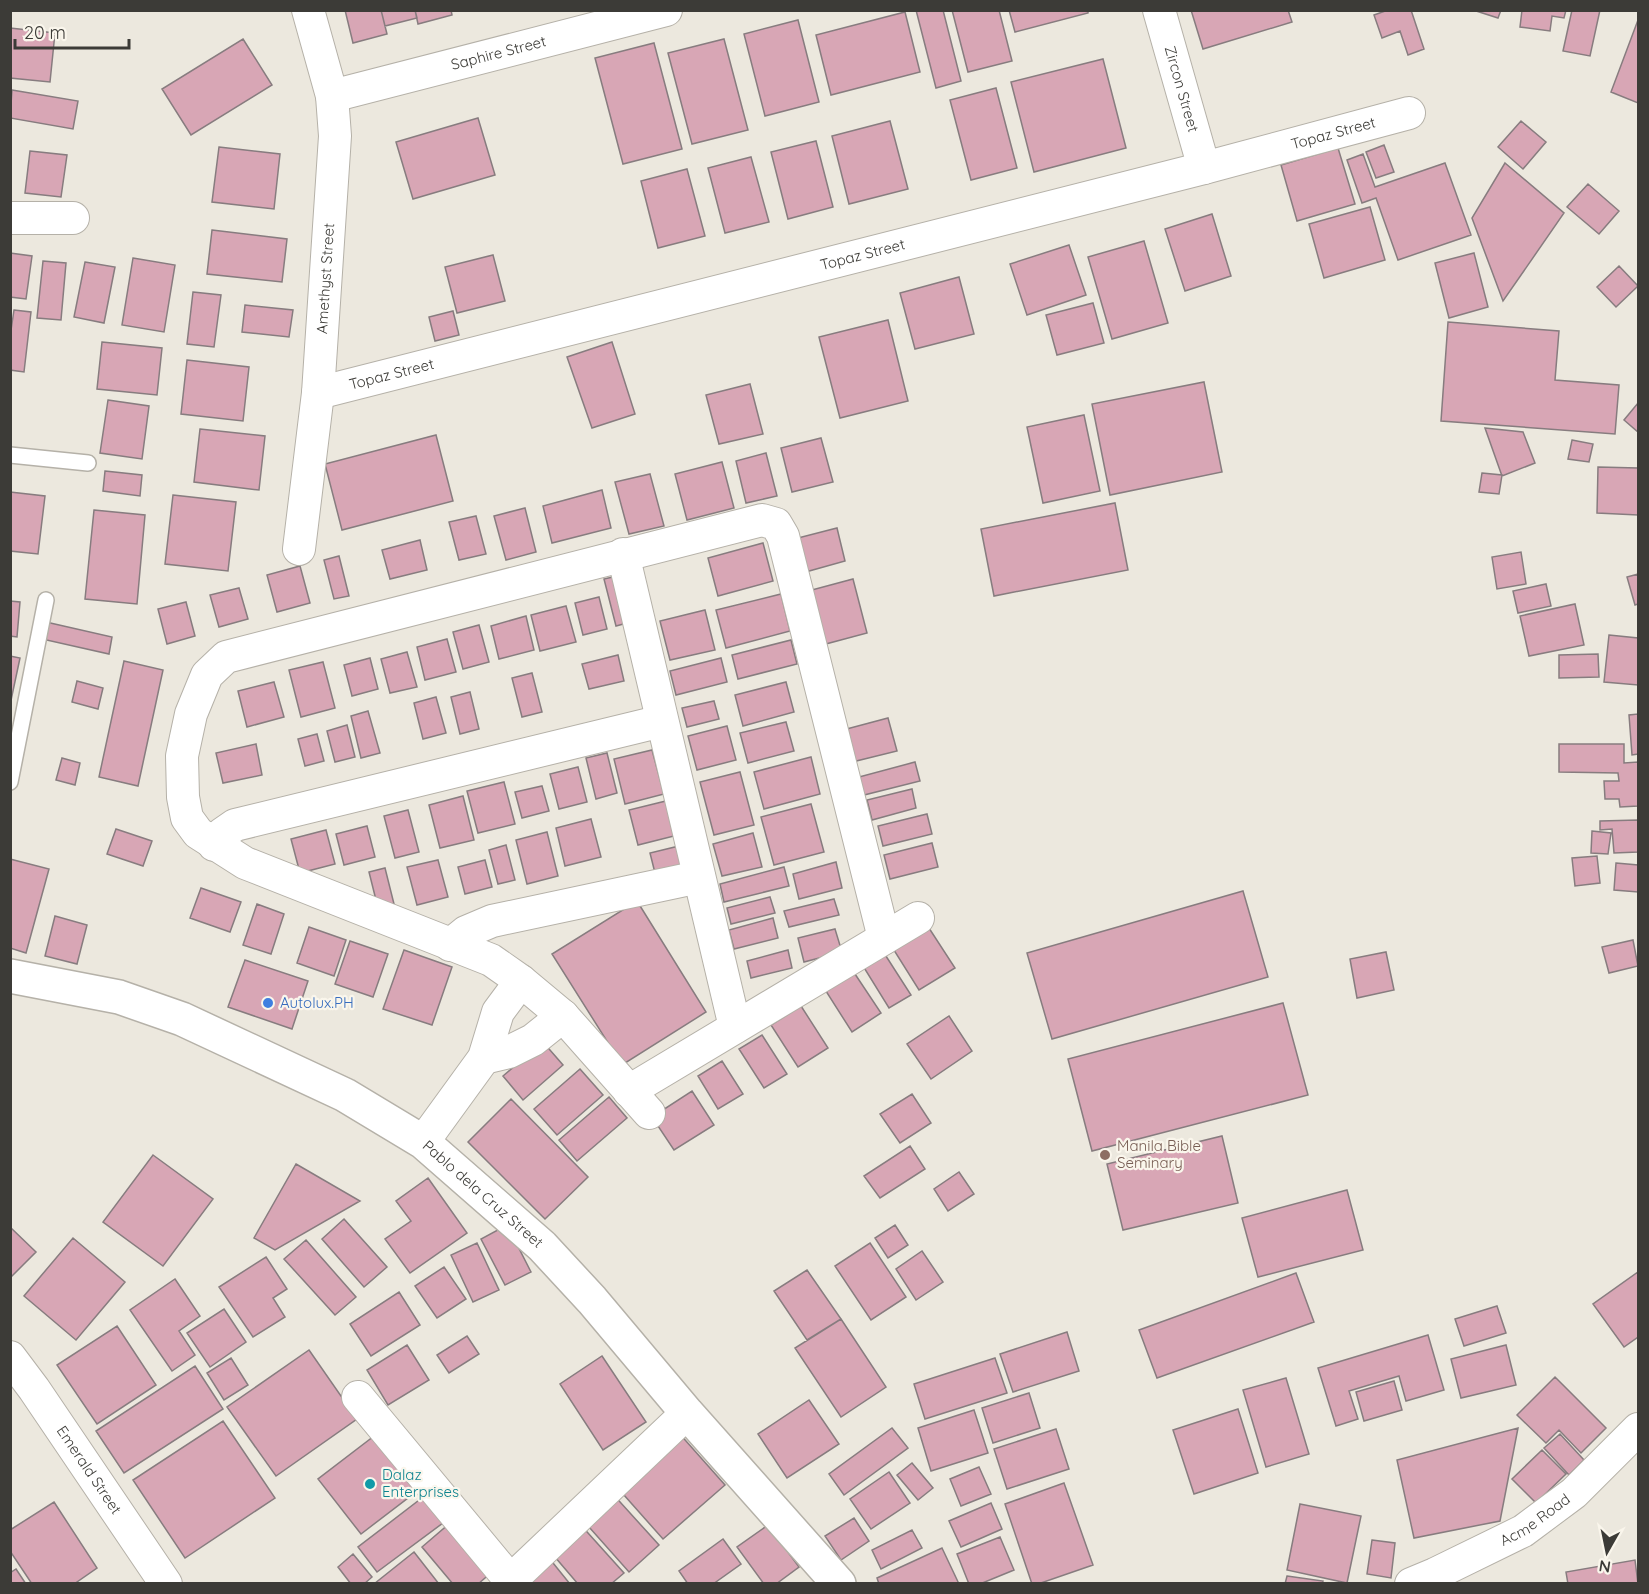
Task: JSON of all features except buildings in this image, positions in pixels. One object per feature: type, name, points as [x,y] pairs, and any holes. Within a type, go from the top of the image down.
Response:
[{"type":"street","name":"Amethyst Street","points":[[299,549],[318,393],[335,136],[332,96],[308,10]]},
{"type":"street","name":"Saphire Street","points":[[332,96],[666,10]]},
{"type":"street","name":"Zircon Street","points":[[1160,10],[1204,168]]},
{"type":"street","name":"Topaz Street","points":[[318,393],[1204,168],[1409,113]]},
{"type":"street","points":[[10,218],[73,218]]},
{"type":"street","points":[[884,938],[783,536],[776,524],[762,520],[226,657],[207,675],[191,714],[182,756],[183,797],[187,818],[198,833],[244,863],[491,960],[521,981],[562,1016],[639,1102],[735,1027],[918,918]]},
{"type":"street","points":[[623,554],[735,1027]]},
{"type":"street","points":[[214,845],[222,834],[235,825],[662,720]]},
{"type":"street","points":[[450,945],[466,932],[492,921],[699,877]]},
{"type":"street","name":"Pablo dela Cruz Street","points":[[10,976],[119,998],[182,1019],[345,1095],[423,1142],[542,1246],[592,1300],[687,1413],[838,1584]]},
{"type":"street","points":[[423,1142],[484,1058],[498,1011],[521,981]]},
{"type":"street","points":[[484,1058],[509,1052],[533,1040],[562,1016]]},
{"type":"street","name":"Emerald Street","points":[[10,1358],[34,1389],[166,1584]]},
{"type":"street","points":[[358,1397],[509,1582],[687,1413]]},
{"type":"street","name":"Acme Road","points":[[1411,1584],[1523,1531],[1575,1493],[1638,1429]]},
{"type":"lane","points":[[10,455],[88,463]]},
{"type":"lane","points":[[10,782],[45,600]]},
{"type":"place","name":"Autolux.PH","points":[[268,1003]]},
{"type":"place","name":"Manila Bible Seminary","points":[[1105,1155]]},
{"type":"place","name":"Dalaz Enterprises","points":[[370,1484]]}]
